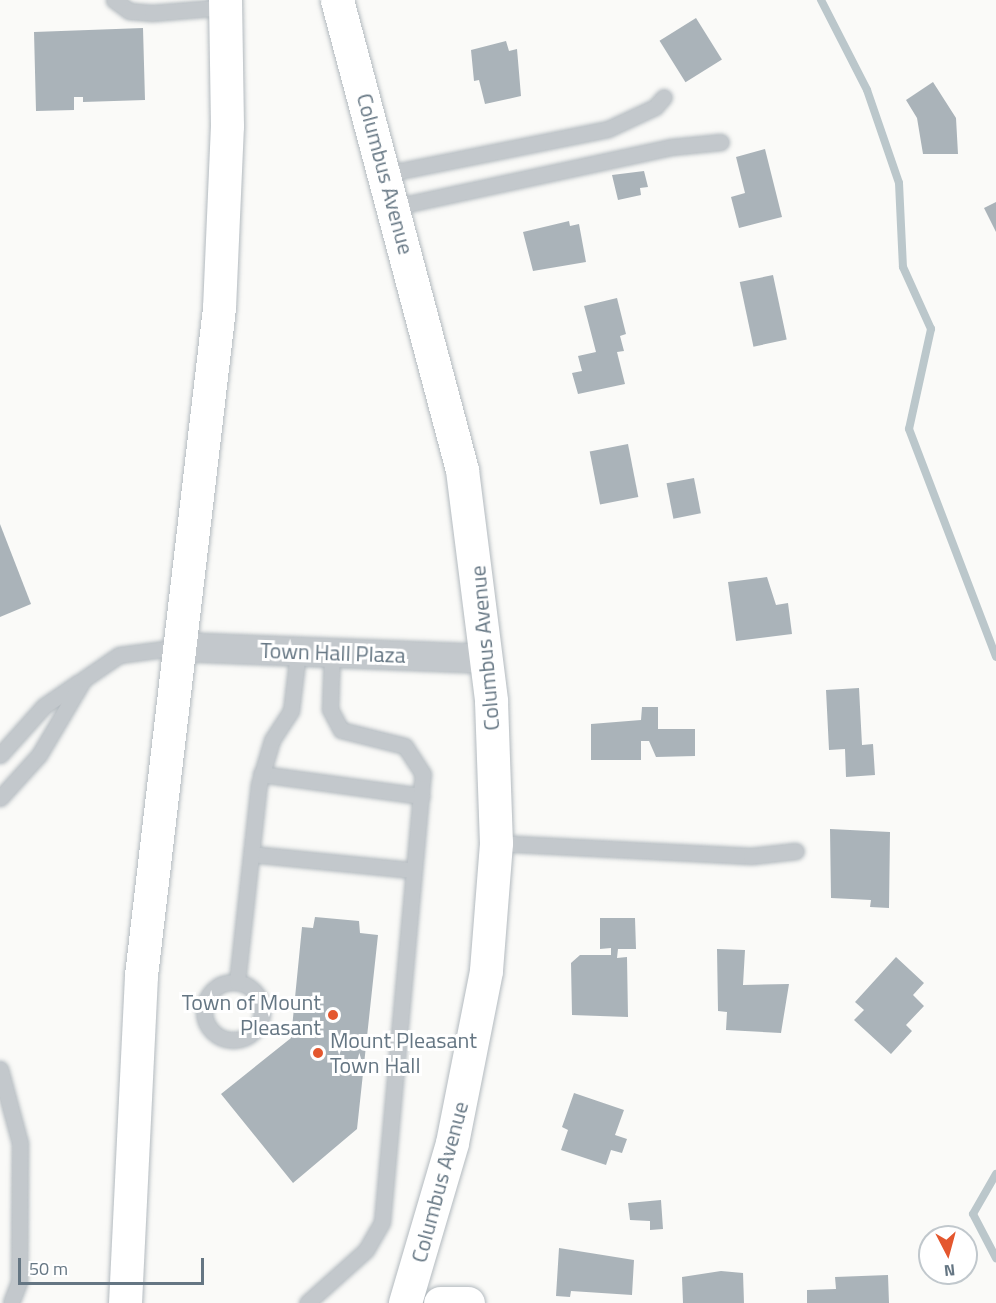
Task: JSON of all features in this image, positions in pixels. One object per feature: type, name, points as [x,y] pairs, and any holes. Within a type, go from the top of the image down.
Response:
[{"type":"street","name":"Columbus Avenue","points":[[337,0],[394,207],[462,470],[488,659],[496,843],[486,971],[471,1057],[441,1186],[405,1303]]},
{"type":"street","points":[[125,1303],[141,975],[219,308],[225,3]]},
{"type":"street","name":"Town Hall Plaza","points":[[179,647],[488,659]]},
{"type":"street","points":[[440,1303],[468,1303]]},
{"type":"lane","points":[[114,0],[129,11],[152,13],[225,3]]},
{"type":"lane","points":[[385,174],[608,129],[655,107],[664,97]]},
{"type":"lane","points":[[394,207],[671,147],[721,142]]},
{"type":"lane","points":[[0,755],[44,706],[119,655],[179,647]]},
{"type":"lane","points":[[237,982],[261,774],[272,740],[291,711],[298,652]]},
{"type":"lane","points":[[307,1303],[366,1250],[382,1222],[412,870],[421,796],[421,765],[405,746],[352,735],[335,721],[330,709],[332,653]]},
{"type":"lane","points":[[0,798],[39,755],[84,679]]},
{"type":"lane","points":[[261,774],[421,796]]},
{"type":"lane","points":[[496,843],[751,856],[796,851]]},
{"type":"lane","points":[[251,854],[412,870]]},
{"type":"lane","points":[[0,1069],[20,1143],[19,1282],[11,1303]]},
{"type":"building","points":[[696,18],[722,60],[685,82],[660,41]]},
{"type":"building","points":[[143,28],[145,100],[83,102],[83,97],[74,97],[74,110],[36,111],[34,32]]},
{"type":"building","points":[[506,41],[509,51],[517,49],[521,96],[485,104],[479,80],[474,81],[471,50]]},
{"type":"building","points":[[933,82],[956,118],[958,154],[923,154],[917,118],[906,100]]},
{"type":"building","points":[[765,149],[782,217],[739,228],[731,197],[745,193],[736,157]]},
{"type":"building","points":[[644,171],[648,187],[640,188],[641,195],[618,200],[612,175]]},
{"type":"building","points":[[996,202],[996,232],[984,208]]},
{"type":"building","points":[[569,221],[570,226],[579,224],[586,262],[533,271],[523,232]]},
{"type":"building","points":[[773,275],[787,340],[753,347],[740,282]]},
{"type":"building","points":[[617,298],[626,334],[620,336],[624,351],[617,352],[625,384],[578,394],[572,373],[582,371],[578,356],[596,352],[584,306]]},
{"type":"building","points":[[628,444],[638,497],[600,504],[590,451]]},
{"type":"building","points":[[694,478],[701,513],[673,519],[667,483]]},
{"type":"building","points":[[0,524],[31,604],[0,617]]},
{"type":"building","points":[[767,577],[776,605],[788,603],[792,634],[736,641],[728,582]]},
{"type":"building","points":[[859,688],[862,745],[873,744],[875,775],[846,777],[845,749],[829,750],[826,690]]},
{"type":"building","points":[[642,707],[658,707],[658,729],[695,729],[695,756],[656,757],[649,741],[641,741],[641,760],[591,760],[591,724],[641,720]]},
{"type":"building","points":[[830,829],[890,832],[889,908],[870,907],[871,900],[831,898]]},
{"type":"building","name":"Mount Pleasant Town Hall","points":[[315,917],[359,921],[360,933],[378,935],[357,1129],[293,1183],[221,1094],[291,1038],[302,927],[313,928]]},
{"type":"building","points":[[600,918],[635,918],[636,949],[618,949],[617,958],[627,957],[628,1017],[572,1015],[571,963],[580,955],[611,955],[611,948],[600,949]]},
{"type":"building","points":[[717,949],[745,950],[743,985],[789,984],[781,1033],[726,1030],[727,1012],[718,1011]]},
{"type":"building","points":[[896,957],[924,983],[913,995],[924,1006],[906,1025],[912,1031],[891,1054],[854,1020],[864,1010],[855,1002]]},
{"type":"building","points":[[574,1093],[624,1110],[615,1135],[627,1139],[622,1153],[611,1150],[606,1165],[561,1150],[568,1130],[562,1127]]},
{"type":"building","points":[[661,1200],[663,1229],[650,1230],[650,1221],[630,1220],[628,1203]]},
{"type":"building","points":[[559,1248],[634,1260],[632,1295],[571,1291],[570,1297],[556,1296]]},
{"type":"building","points":[[721,1271],[743,1273],[744,1303],[683,1303],[682,1277]]},
{"type":"building","points":[[888,1275],[889,1303],[807,1303],[807,1290],[836,1289],[835,1277]]},
{"type":"waterway","points":[[821,0],[867,90],[899,183],[903,267],[931,329],[909,429],[996,657]]},
{"type":"waterway","points":[[996,1174],[973,1214],[996,1258]]},
{"type":"place","name":"Town of Mount Pleasant","points":[[333,1015]]},
{"type":"place","name":"Mount Pleasant Town Hall","points":[[318,1053]]}]
